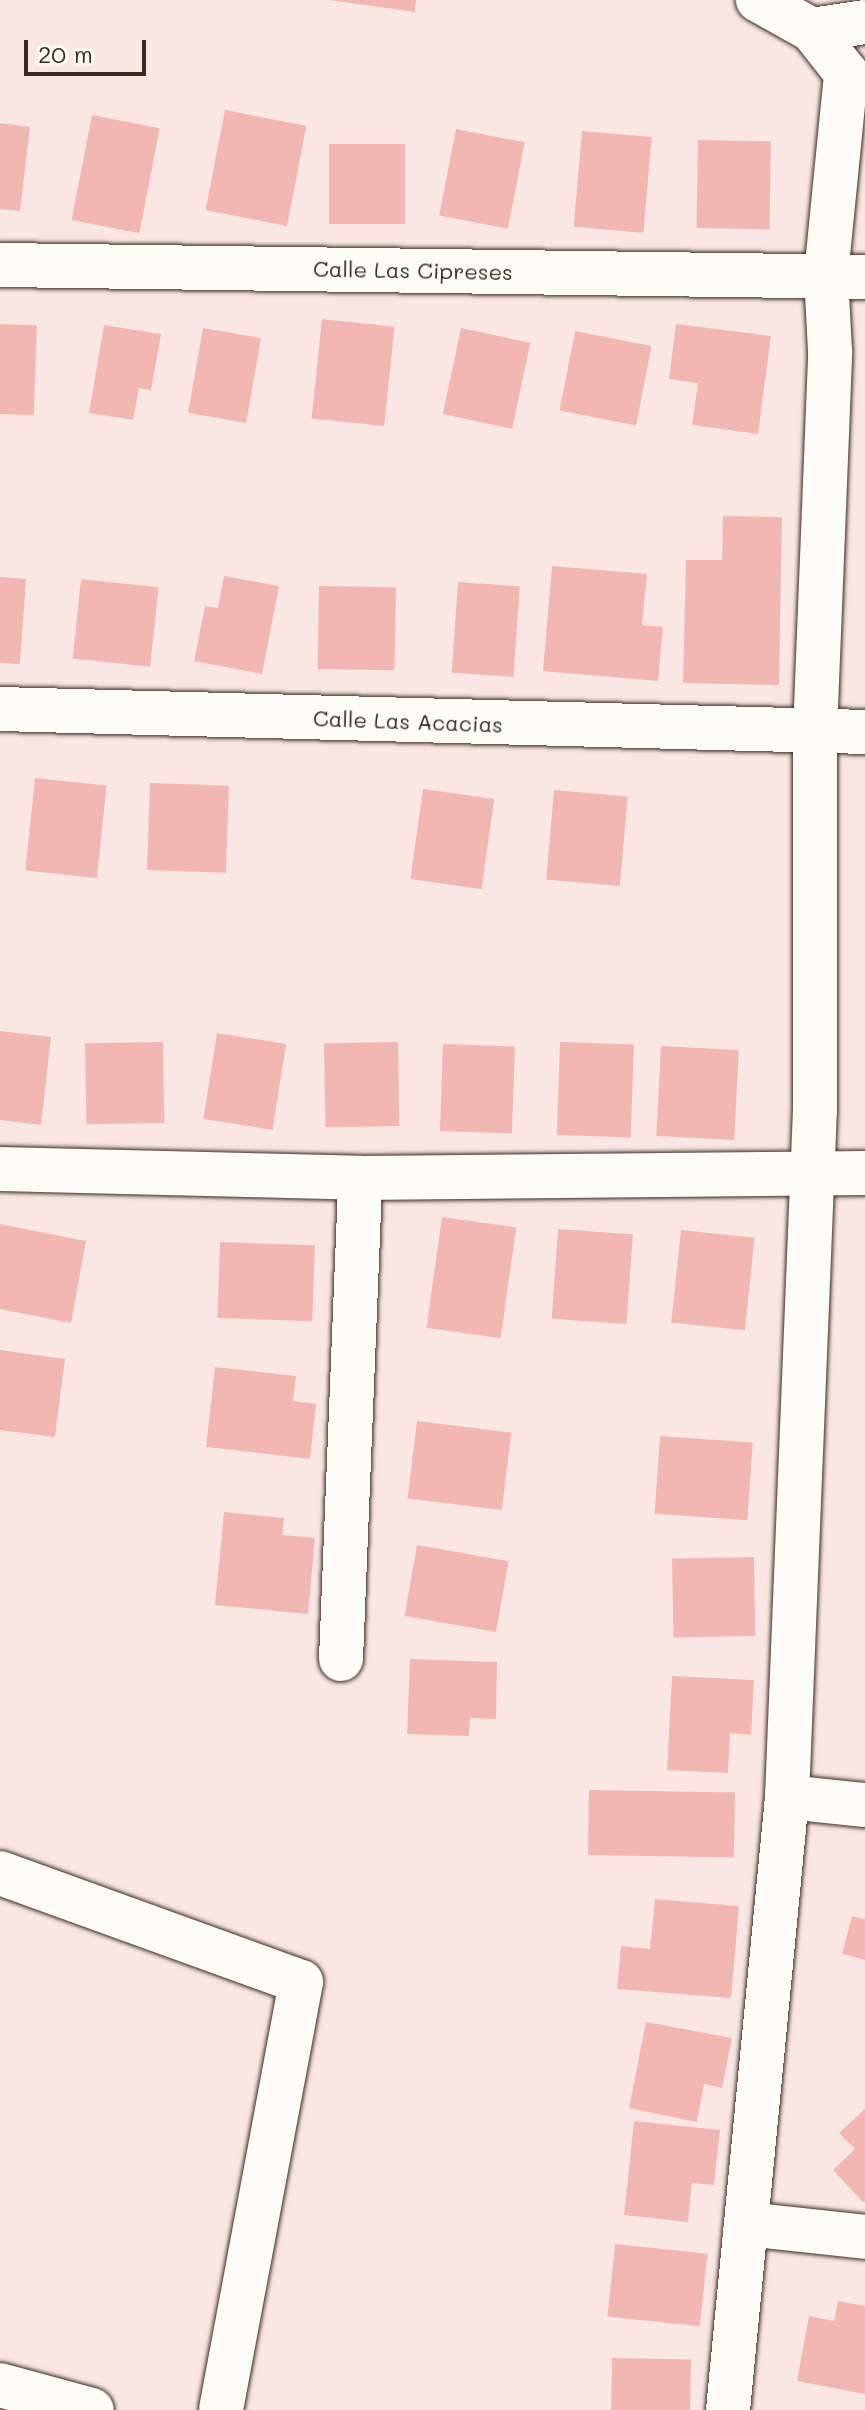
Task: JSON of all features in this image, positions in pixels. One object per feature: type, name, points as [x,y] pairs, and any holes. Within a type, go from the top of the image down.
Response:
[{"type":"street","points":[[728,2410],[787,1797],[814,1172],[815,732],[830,351],[846,276],[846,73],[812,30],[758,0]]},
{"type":"street","points":[[812,30],[865,22]]},
{"type":"street","name":"Calle Las Cipreses","points":[[0,265],[846,276]]},
{"type":"street","name":"Calle Las Acacias","points":[[0,709],[865,732]]},
{"type":"street","points":[[0,1169],[360,1178],[865,1173]]},
{"type":"street","points":[[341,1659],[360,1178]]},
{"type":"street","points":[[787,1797],[865,1805]]},
{"type":"street","points":[[0,1873],[301,1982],[221,2410]]},
{"type":"street","points":[[746,2224],[865,2237]]},
{"type":"street","points":[[0,2385],[92,2410]]},
{"type":"building","points":[[329,0],[416,0],[415,12]]},
{"type":"building","points":[[225,110],[306,126],[287,226],[206,210]]},
{"type":"building","points":[[92,115],[160,128],[139,233],[72,220]]},
{"type":"building","points":[[0,123],[30,127],[20,211],[0,209]]},
{"type":"building","points":[[456,129],[525,142],[508,229],[439,215]]},
{"type":"building","points":[[582,131],[652,137],[643,233],[574,227]]},
{"type":"building","points":[[698,140],[771,141],[769,229],[696,228]]},
{"type":"building","points":[[329,144],[405,144],[405,224],[329,224]]},
{"type":"building","points":[[322,319],[395,327],[384,426],[312,418]]},
{"type":"building","points":[[0,324],[37,325],[34,415],[0,414]]},
{"type":"building","points":[[676,324],[771,336],[758,434],[692,425],[698,383],[669,379]]},
{"type":"building","points":[[104,325],[161,334],[151,390],[139,388],[133,420],[89,413]]},
{"type":"building","points":[[203,328],[261,338],[246,423],[188,413]]},
{"type":"building","points":[[461,328],[530,343],[512,429],[443,414]]},
{"type":"building","points":[[575,331],[652,346],[636,425],[560,411]]},
{"type":"building","points":[[723,516],[782,517],[779,685],[683,683],[686,560],[722,560]]},
{"type":"building","points":[[552,566],[647,574],[642,625],[663,627],[658,681],[543,671]]},
{"type":"building","points":[[224,576],[279,586],[262,674],[194,661],[205,606],[218,608]]},
{"type":"building","points":[[0,577],[26,579],[20,664],[0,663]]},
{"type":"building","points":[[81,579],[159,587],[150,667],[73,659]]},
{"type":"building","points":[[458,582],[520,586],[514,677],[452,673]]},
{"type":"building","points":[[319,586],[396,587],[395,670],[318,669]]},
{"type":"building","points":[[35,778],[107,786],[97,878],[25,870]]},
{"type":"building","points":[[150,783],[229,786],[226,873],[147,870]]},
{"type":"building","points":[[423,789],[494,799],[482,889],[410,879]]},
{"type":"building","points":[[554,790],[628,796],[620,886],[546,880]]},
{"type":"building","points":[[0,1031],[51,1037],[41,1125],[0,1120]]},
{"type":"building","points":[[217,1033],[286,1044],[273,1130],[203,1119]]},
{"type":"building","points":[[163,1042],[164,1123],[86,1124],[85,1043]]},
{"type":"building","points":[[398,1042],[399,1126],[325,1127],[324,1043]]},
{"type":"building","points":[[560,1042],[634,1045],[631,1138],[557,1135]]},
{"type":"building","points":[[443,1044],[515,1047],[512,1133],[440,1131]]},
{"type":"building","points":[[661,1046],[739,1050],[734,1140],[656,1136]]},
{"type":"building","points":[[442,1217],[516,1227],[501,1338],[426,1328]]},
{"type":"building","points":[[0,1224],[86,1241],[71,1323],[0,1309]]},
{"type":"building","points":[[558,1229],[633,1234],[627,1324],[552,1319]]},
{"type":"building","points":[[681,1230],[755,1238],[745,1330],[671,1322]]},
{"type":"building","points":[[220,1242],[315,1245],[312,1321],[217,1318]]},
{"type":"building","points":[[0,1350],[65,1359],[55,1437],[0,1430]]},
{"type":"building","points":[[215,1367],[296,1376],[293,1401],[316,1404],[310,1459],[206,1447]]},
{"type":"building","points":[[417,1421],[511,1433],[502,1510],[407,1498]]},
{"type":"building","points":[[660,1436],[753,1442],[747,1520],[655,1514]]},
{"type":"building","points":[[224,1512],[284,1518],[282,1535],[315,1538],[308,1614],[215,1605]]},
{"type":"building","points":[[417,1545],[509,1561],[496,1632],[404,1616]]},
{"type":"building","points":[[754,1557],[755,1636],[673,1637],[672,1558]]},
{"type":"building","points":[[410,1659],[497,1662],[496,1719],[470,1718],[469,1736],[407,1734]]},
{"type":"building","points":[[672,1676],[754,1680],[751,1735],[730,1733],[728,1773],[667,1770]]},
{"type":"building","points":[[589,1790],[735,1793],[734,1858],[588,1855]]},
{"type":"building","points":[[655,1899],[739,1906],[731,1998],[617,1989],[621,1946],[650,1949]]},
{"type":"building","points":[[852,1916],[865,1919],[865,1960],[842,1954]]},
{"type":"building","points":[[646,2022],[732,2038],[722,2088],[704,2084],[697,2122],[629,2108]]},
{"type":"building","points":[[865,2109],[863,2202],[833,2170],[855,2149],[839,2133]]},
{"type":"building","points":[[634,2121],[720,2130],[714,2185],[692,2183],[688,2222],[624,2215]]},
{"type":"building","points":[[615,2244],[707,2254],[700,2326],[607,2317]]},
{"type":"building","points":[[838,2301],[865,2306],[865,2394],[797,2381],[809,2316],[834,2321]]},
{"type":"building","points":[[612,2358],[691,2359],[690,2410],[611,2410]]}]
